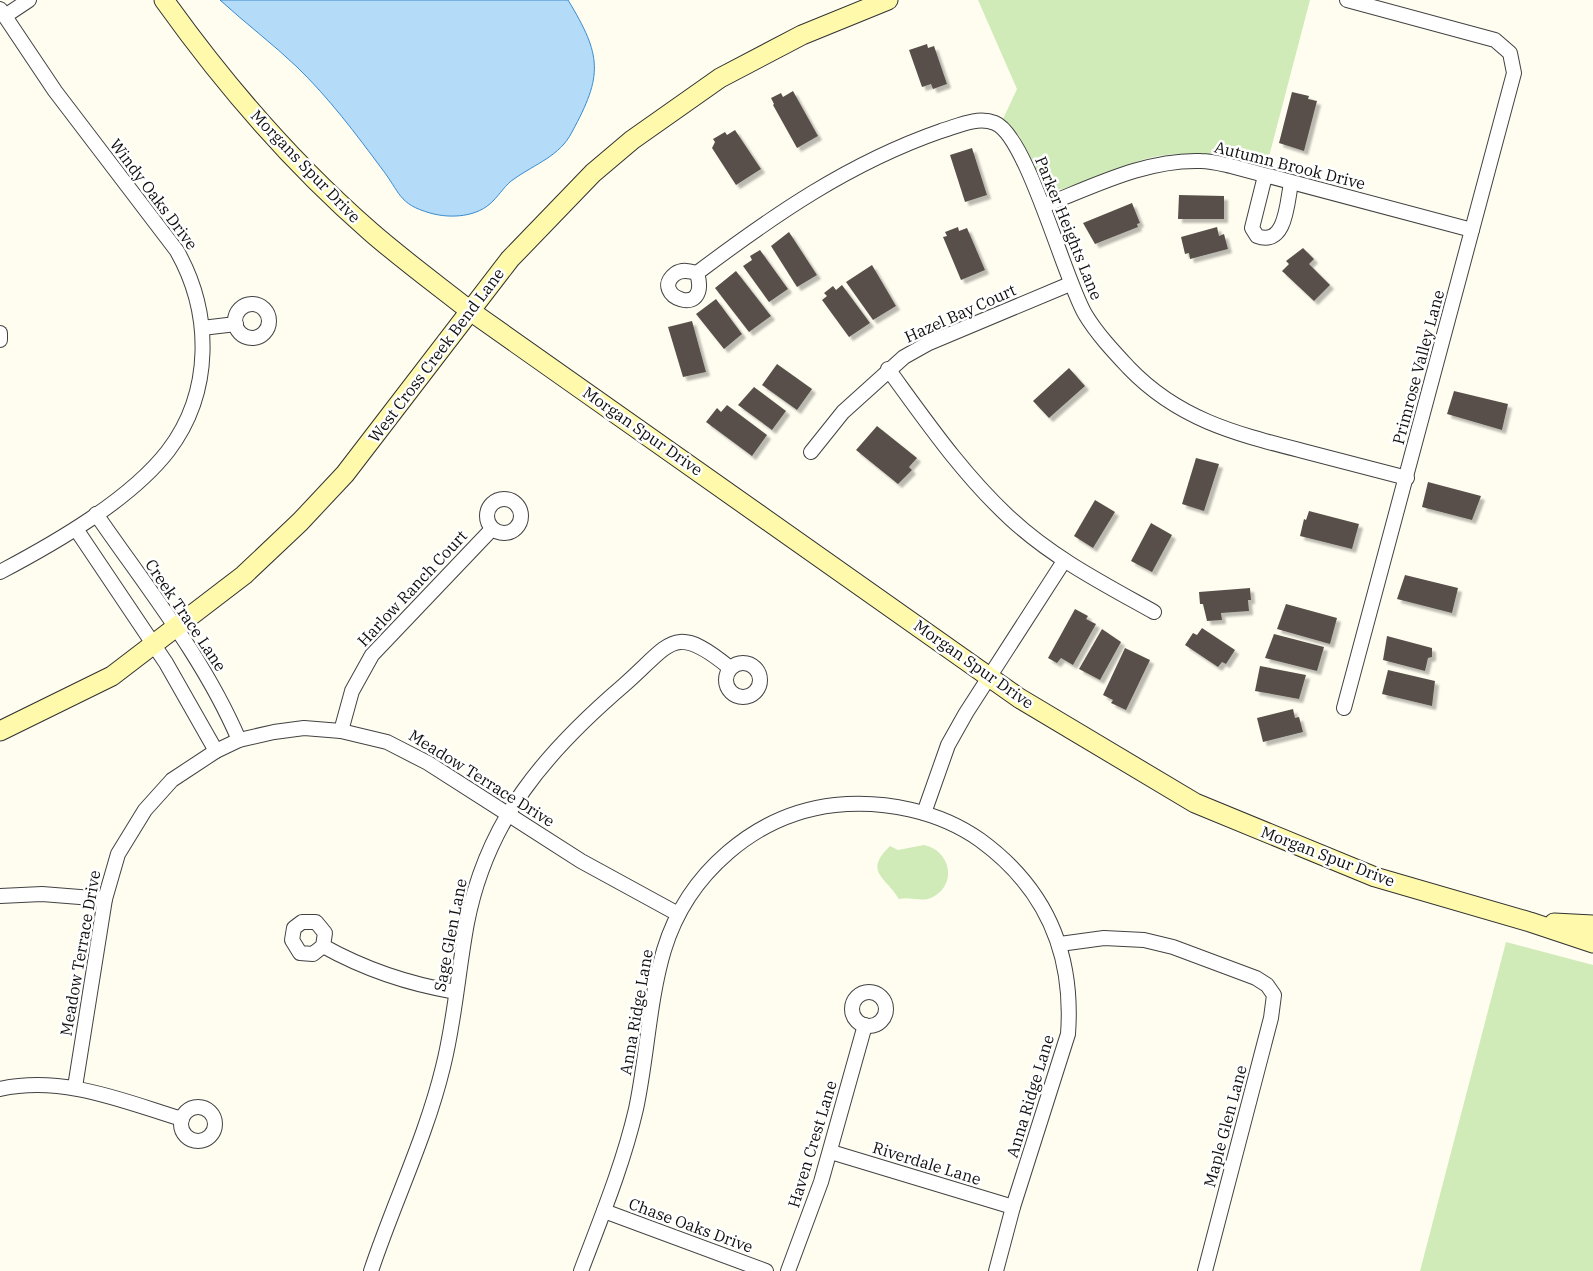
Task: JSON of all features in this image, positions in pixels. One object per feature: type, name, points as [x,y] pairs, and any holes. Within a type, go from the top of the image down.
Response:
[{"type":"street","points":[[2,12],[29,0]]},
{"type":"street","name":"Morgans Spur Drive","points":[[164,0],[227,83],[292,155],[370,231],[469,310]]},
{"type":"street","name":"West Cross Creek Bend Lane","points":[[0,731],[112,676],[176,629],[244,575],[300,522],[345,474],[510,259],[547,219],[632,140],[720,78],[802,35],[888,0]]},
{"type":"street","name":"Primrose Valley Lane","points":[[1344,708],[1514,73],[1510,53],[1495,40],[1347,0]]},
{"type":"street","name":"Windy Oaks Drive","points":[[0,572],[76,529],[147,474],[176,440],[190,411],[203,362],[202,328],[194,288],[176,251],[55,91],[2,12]]},
{"type":"street","name":"Parker Heights Lane","points":[[697,274],[771,218],[830,180],[925,137],[968,122],[982,120],[996,123],[1007,131],[1014,142],[1044,206],[1070,284],[1086,315],[1130,370],[1161,396],[1183,410],[1219,428],[1406,478]]},
{"type":"street","name":"Autumn Brook Drive","points":[[1044,206],[1138,169],[1168,162],[1202,160],[1472,230]]},
{"type":"street","points":[[1265,176],[1252,228],[1257,236],[1265,239],[1274,238],[1280,230],[1291,183]]},
{"type":"street","name":"Hazel Bay Court","points":[[811,452],[843,412],[888,369],[929,343],[1070,284]]},
{"type":"street","name":"Morgan Spur Drive","points":[[469,310],[1019,698],[1196,803],[1375,877],[1530,922],[1593,943]]},
{"type":"street","points":[[202,328],[236,324]]},
{"type":"street","points":[[0,333],[0,340]]},
{"type":"street","points":[[888,369],[975,484],[1011,520],[1064,561],[1154,612]]},
{"type":"street","name":"Creek Trace Lane","points":[[96,514],[214,687],[239,740]]},
{"type":"street","points":[[76,529],[190,702],[216,751]]},
{"type":"street","name":"Harlow Ranch Court","points":[[341,731],[352,691],[372,654],[492,529]]},
{"type":"street","points":[[924,813],[948,746],[988,676],[1064,561]]},
{"type":"street","name":"Sage Glen Lane","points":[[371,1271],[435,1096],[444,1065],[473,900],[487,858],[523,790],[556,748],[663,648],[680,642],[694,643],[707,649],[730,668]]},
{"type":"street","name":"Meadow Terrace Drive","points":[[75,1087],[105,899],[118,854],[145,810],[172,780],[216,751],[239,740],[289,730],[341,731],[372,737],[401,748],[509,814],[581,861],[678,914]]},
{"type":"street","name":"Anna Ridge Lane","points":[[581,1271],[620,1165],[636,1110],[660,966],[678,914],[703,878],[730,850],[761,829],[785,818],[819,808],[854,804],[894,806],[924,813],[970,833],[1013,869],[1037,900],[1060,944],[1070,1006],[1068,1034],[1013,1207],[996,1271]]},
{"type":"street","points":[[0,896],[42,894],[105,899]]},
{"type":"street","name":"Morgan Spur Drive","points":[[1530,922],[1593,925]]},
{"type":"street","name":"Maple Glen Lane","points":[[1060,944],[1117,938],[1158,943],[1256,978],[1272,991],[1275,1002],[1205,1271]]},
{"type":"street","points":[[323,946],[380,974],[415,985],[456,992]]},
{"type":"street","name":"Haven Crest Lane","points":[[788,1271],[831,1152],[865,1025]]},
{"type":"street","points":[[0,1089],[38,1084],[75,1087],[182,1119]]},
{"type":"street","name":"Riverdale Lane","points":[[831,1152],[1013,1207]]},
{"type":"street","name":"Chase Oaks Drive","points":[[604,1211],[766,1271]]},
{"type":"green space","points":[[978,0],[1310,0],[1266,168],[1193,154],[1164,155],[1138,161],[1066,188],[1045,191],[1039,185],[1020,137],[1003,119],[1017,89]]},
{"type":"green space","points":[[924,845],[940,853],[945,860],[948,868],[946,884],[941,891],[929,899],[899,899],[879,874],[878,862],[890,846],[898,850]]},
{"type":"green space","points":[[1506,942],[1593,965],[1593,1271],[1420,1271]]},
{"type":"water","points":[[220,0],[568,0],[587,36],[592,51],[593,80],[582,112],[572,132],[561,147],[511,181],[493,201],[480,210],[464,215],[438,215],[419,209],[405,201],[352,130],[309,79],[288,58]]},
{"type":"building","points":[[927,44],[928,48],[934,46],[947,84],[933,89],[931,84],[922,87],[909,50]]},
{"type":"building","points":[[793,91],[818,136],[797,148],[771,98],[781,93],[783,97]]},
{"type":"building","points":[[1292,92],[1309,96],[1308,99],[1317,101],[1304,151],[1279,143]]},
{"type":"building","points":[[735,130],[761,169],[736,185],[712,148],[715,142],[713,139],[725,132],[727,135]]},
{"type":"building","points":[[972,148],[987,195],[965,202],[950,155]]},
{"type":"building","points":[[1179,195],[1224,196],[1224,219],[1178,219]]},
{"type":"building","points":[[1132,203],[1140,223],[1137,224],[1138,227],[1095,244],[1083,223]]},
{"type":"building","points":[[958,227],[959,231],[967,228],[985,270],[961,280],[943,237],[947,236],[945,232]]},
{"type":"building","points":[[1217,227],[1219,236],[1224,234],[1228,249],[1190,259],[1189,253],[1185,254],[1181,237]]},
{"type":"building","points":[[789,232],[817,275],[797,287],[771,246]]},
{"type":"building","points":[[1303,248],[1314,259],[1309,264],[1330,285],[1314,301],[1282,271],[1289,264],[1286,261]]},
{"type":"building","points":[[760,250],[788,289],[769,302],[743,266],[752,260],[750,256]]},
{"type":"building","points":[[872,265],[896,306],[873,320],[846,282]]},
{"type":"building","points":[[736,271],[771,316],[749,332],[715,288]]},
{"type":"building","points":[[842,285],[870,323],[849,337],[822,300],[827,296],[824,293],[833,286],[836,290]]},
{"type":"building","points":[[716,299],[742,334],[724,349],[696,314]]},
{"type":"building","points":[[692,321],[706,372],[683,377],[668,327]]},
{"type":"building","points":[[777,364],[812,389],[797,410],[762,385]]},
{"type":"building","points":[[1069,368],[1085,386],[1049,418],[1033,401]]},
{"type":"building","points":[[754,387],[786,411],[772,430],[738,405]]},
{"type":"building","points":[[1454,391],[1508,404],[1502,430],[1447,414]]},
{"type":"building","points":[[727,405],[767,435],[752,456],[706,422],[717,408],[721,412]]},
{"type":"building","points":[[877,426],[917,458],[909,467],[912,470],[898,484],[856,450]]},
{"type":"building","points":[[1196,458],[1219,464],[1204,511],[1182,504]]},
{"type":"building","points":[[1428,482],[1481,496],[1472,520],[1422,507]]},
{"type":"building","points":[[1095,500],[1115,512],[1093,548],[1074,536]]},
{"type":"building","points":[[1309,511],[1359,524],[1352,549],[1300,536],[1304,519],[1306,520]]},
{"type":"building","points":[[1151,523],[1172,535],[1152,572],[1131,561]]},
{"type":"building","points":[[1405,575],[1458,588],[1452,613],[1397,599]]},
{"type":"building","points":[[1250,588],[1251,600],[1248,600],[1249,611],[1221,613],[1222,620],[1207,621],[1203,604],[1200,604],[1199,592]]},
{"type":"building","points":[[1286,604],[1337,618],[1330,644],[1277,629]]},
{"type":"building","points":[[1075,609],[1088,616],[1086,619],[1096,624],[1073,665],[1061,658],[1057,663],[1048,658]]},
{"type":"building","points":[[1202,628],[1235,650],[1226,664],[1222,662],[1218,667],[1185,645],[1193,633],[1197,635]]},
{"type":"building","points":[[1102,629],[1121,642],[1100,680],[1079,669]]},
{"type":"building","points":[[1274,634],[1324,647],[1317,671],[1265,658]]},
{"type":"building","points":[[1387,636],[1432,648],[1432,657],[1428,658],[1425,671],[1383,660]]},
{"type":"building","points":[[1125,648],[1150,660],[1126,710],[1111,703],[1113,700],[1103,695]]},
{"type":"building","points":[[1260,666],[1306,675],[1299,699],[1255,691]]},
{"type":"building","points":[[1388,670],[1435,681],[1432,706],[1382,694]]},
{"type":"building","points":[[1293,709],[1295,718],[1299,717],[1303,732],[1263,742],[1257,718]]}]
